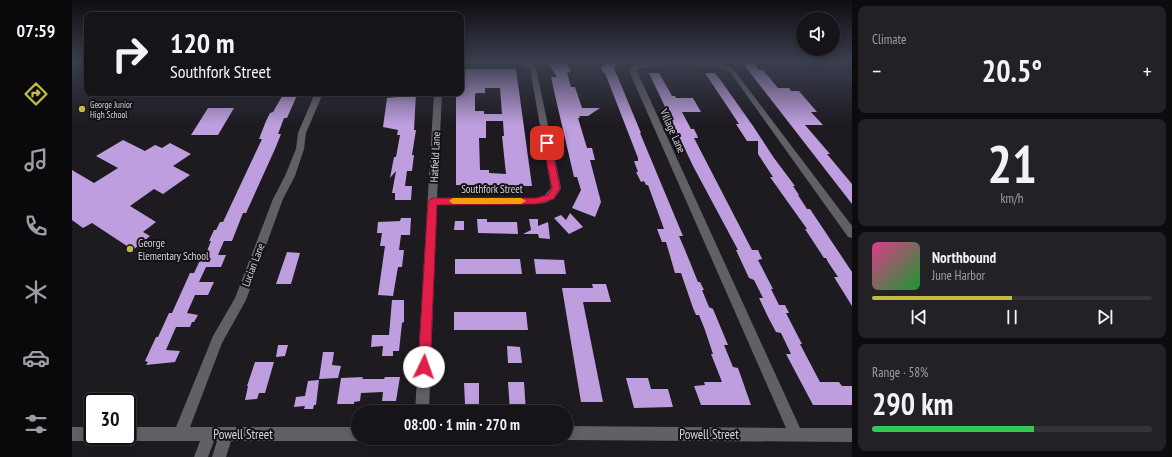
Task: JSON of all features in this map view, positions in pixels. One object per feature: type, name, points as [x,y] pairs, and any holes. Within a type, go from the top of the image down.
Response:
[{"type":"street","name":"Southfork Street","points":[[433,201],[536,201],[551,197],[556,188],[536,82]]},
{"type":"street","name":"Village Lane","points":[[638,82],[796,434]]},
{"type":"street","name":"Village Lane","points":[[740,82],[852,234]]},
{"type":"street","name":"Lucian Lane","points":[[180,435],[217,340],[240,300],[278,199],[288,182],[300,149],[302,133],[318,96]]},
{"type":"street","name":"Hatfield Lane","points":[[422,405],[438,96]]},
{"type":"street","name":"Powell Street","points":[[573,433],[852,435]]},
{"type":"street","points":[[72,434],[84,434]]},
{"type":"street","name":"Powell Street","points":[[136,434],[351,434]]},
{"type":"street","points":[[201,457],[209,434]]},
{"type":"street","points":[[219,457],[226,434]]},
{"type":"building","points":[[464,82],[518,82],[532,186],[456,185],[456,96],[464,96]],"holes":[[[485,88],[500,88],[502,114],[484,114],[484,111],[475,111],[476,93],[485,93]],[[486,121],[503,121],[504,136],[502,136],[506,174],[489,173],[489,170],[480,170],[479,138],[486,138]]]},
{"type":"building","points":[[552,82],[570,82],[571,87],[575,87],[582,108],[600,108],[588,116],[579,116],[580,118],[578,118],[587,148],[592,148],[595,160],[590,160],[601,202],[595,217],[572,208],[581,190],[577,177],[574,177]]},
{"type":"building","points":[[609,82],[620,82],[683,236],[679,236],[698,282],[700,282],[704,290],[702,290],[709,307],[713,309],[728,345],[724,345],[733,367],[738,368],[751,405],[701,405],[694,386],[705,385],[704,382],[722,382],[711,354],[713,354],[699,315],[696,315],[693,308],[681,273],[675,273],[666,242],[662,242],[657,229],[664,229],[648,185],[646,185],[644,181],[641,182],[636,172],[638,172],[634,161],[638,161]]},
{"type":"building","points":[[653,82],[664,82],[672,96],[675,96],[676,98],[693,98],[701,112],[682,112],[691,129],[694,129],[698,138],[694,138],[752,250],[758,250],[762,259],[758,260],[773,289],[771,289],[779,305],[785,305],[789,313],[786,313],[802,344],[800,344],[820,382],[839,382],[842,386],[852,386],[852,405],[813,405],[786,354],[791,354],[781,333],[776,332],[768,317],[759,298],[763,298],[754,280],[749,278],[736,250],[738,250],[693,166]]},
{"type":"building","points":[[711,82],[722,82],[795,186],[793,186],[807,209],[810,209],[852,272],[852,306],[834,277],[838,277],[826,258],[824,258],[805,229],[807,229],[770,177],[773,177],[758,154],[758,141],[747,141],[736,124],[739,124]]},
{"type":"building","points":[[758,82],[773,82],[778,88],[789,88],[791,91],[799,91],[817,112],[811,112],[823,125],[805,125],[830,154],[827,154],[852,184],[852,204]]},
{"type":"building","points":[[282,96],[297,96],[287,118],[284,118],[278,134],[281,134],[275,149],[246,213],[243,213],[232,241],[224,241],[218,255],[226,255],[221,267],[206,267],[199,282],[214,282],[208,295],[195,295],[187,313],[198,315],[190,327],[176,327],[166,350],[180,351],[175,362],[146,365],[148,362],[145,361],[156,337],[158,337],[169,313],[172,313],[190,273],[194,273],[202,256],[205,256],[214,230],[216,230],[220,222],[223,222],[262,139],[259,139],[266,121],[270,113],[273,112]]},
{"type":"building","points":[[416,96],[414,130],[416,130],[412,155],[414,155],[412,171],[407,171],[405,186],[412,186],[411,200],[395,200],[395,193],[392,193],[396,171],[390,178],[400,135],[397,135],[398,130],[383,127],[387,98]]},
{"type":"building","points":[[208,108],[234,108],[218,135],[191,135]]},
{"type":"building","points":[[123,140],[145,151],[155,145],[162,148],[170,143],[191,154],[173,166],[190,175],[163,194],[154,189],[130,206],[156,222],[143,232],[150,236],[133,250],[92,223],[83,228],[72,220],[72,170],[94,183],[118,168],[96,156]]},
{"type":"building","points":[[570,213],[583,227],[569,234],[554,218],[561,215],[566,220]]},
{"type":"building","points":[[401,218],[411,218],[410,235],[401,235],[399,250],[404,250],[402,267],[398,267],[393,296],[378,295],[385,246],[380,246],[382,233],[377,233],[378,222],[400,221]]},
{"type":"building","points":[[477,219],[487,219],[487,222],[517,222],[518,234],[478,233]]},
{"type":"building","points":[[529,219],[538,219],[538,226],[548,222],[550,239],[539,238],[538,234],[523,234],[531,230]]},
{"type":"building","points":[[455,221],[464,221],[464,230],[454,230]]},
{"type":"building","points":[[287,252],[300,253],[291,284],[276,284]]},
{"type":"building","points":[[455,259],[520,259],[522,274],[455,274]]},
{"type":"building","points":[[534,259],[564,260],[566,274],[536,274]]},
{"type":"building","points":[[592,284],[606,284],[611,302],[583,302],[603,402],[581,402],[562,288],[593,288]]},
{"type":"building","points":[[392,300],[404,300],[404,322],[402,323],[399,351],[393,351],[393,356],[382,356],[383,346],[371,347],[372,335],[389,335]]},
{"type":"building","points":[[454,312],[526,312],[528,330],[454,330]]},
{"type":"building","points":[[278,345],[288,345],[285,356],[276,357]]},
{"type":"building","points":[[507,346],[520,347],[522,363],[508,363]]},
{"type":"building","points":[[323,352],[334,352],[332,365],[341,366],[338,378],[319,379]]},
{"type":"building","points":[[255,362],[274,362],[265,393],[259,393],[257,399],[245,400],[247,386]]},
{"type":"building","points":[[363,377],[362,379],[400,377],[396,401],[382,401],[383,392],[361,393],[360,401],[354,402],[354,404],[337,404],[341,378]]},
{"type":"building","points":[[626,378],[648,378],[651,389],[668,389],[673,407],[634,408]]},
{"type":"building","points":[[319,380],[316,405],[314,405],[313,409],[304,409],[305,406],[294,407],[296,397],[305,396],[308,381]]},
{"type":"building","points":[[508,382],[524,382],[526,405],[510,405]]},
{"type":"building","points":[[464,383],[479,383],[479,404],[465,404]]},
{"type":"slow traffic","points":[[453,201],[521,201]]},
{"type":"place","name":"George Junior High School","points":[[82,109]]},
{"type":"place","name":"George Elementary School","points":[[130,249]]},
{"type":"route","points":[[424,367],[433,201],[536,201],[551,197],[556,188],[547,143]]}]
